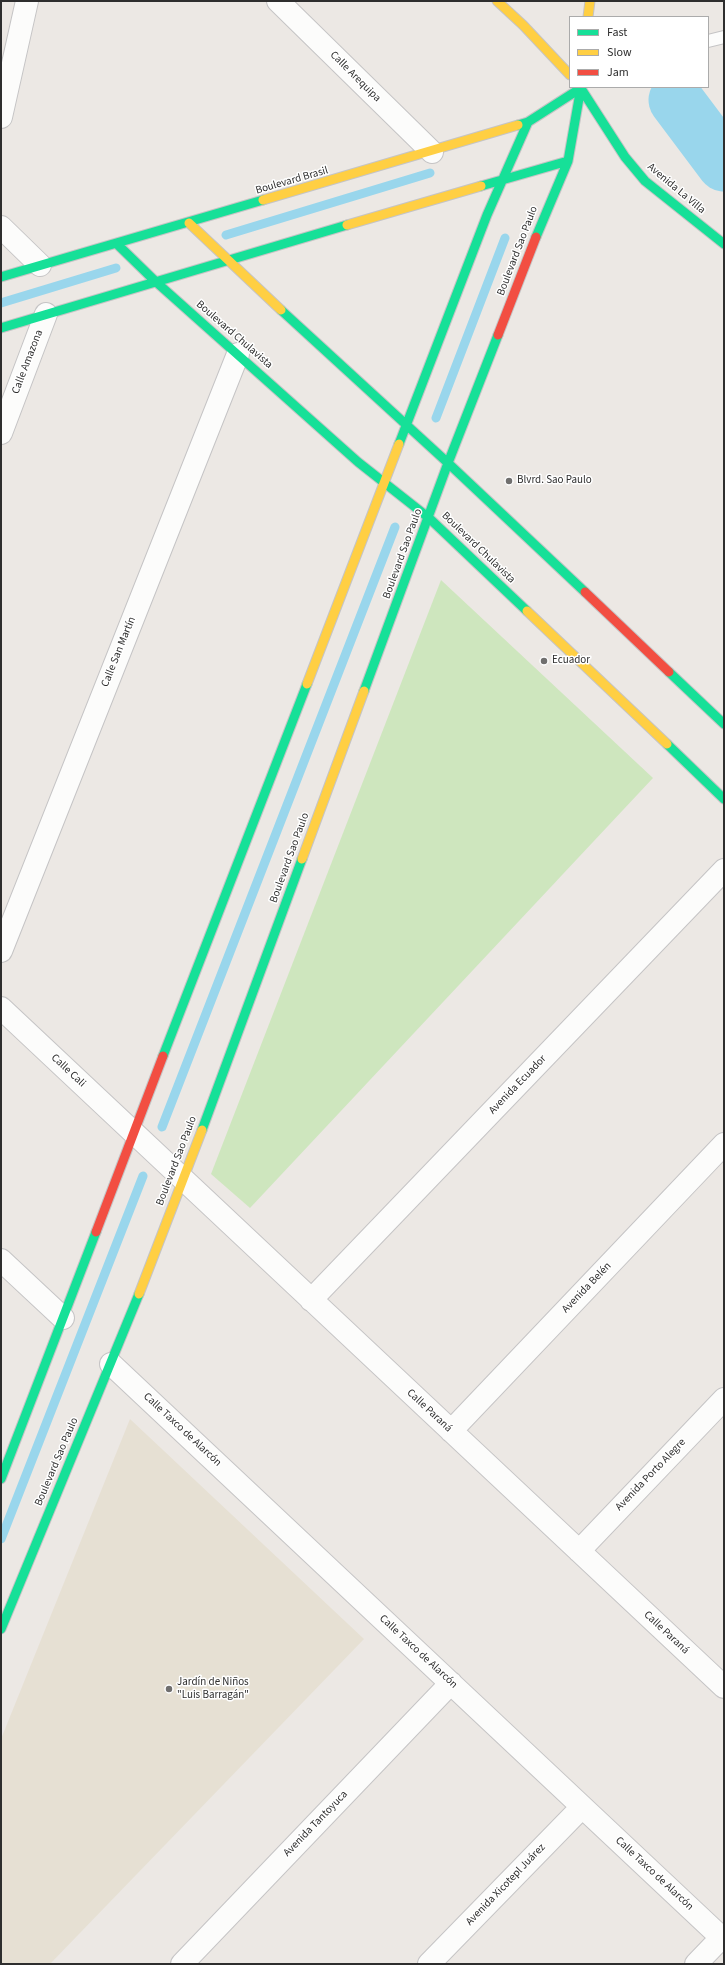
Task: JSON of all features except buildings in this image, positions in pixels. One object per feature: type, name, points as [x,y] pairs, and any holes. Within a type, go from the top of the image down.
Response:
[{"type":"main road","points":[[497,1],[523,25],[569,74]]},
{"type":"main road","points":[[588,16],[590,1]]},
{"type":"main road","name":"Boulevard Brasil","points":[[1,277],[432,152],[528,122],[580,88]]},
{"type":"main road","name":"Boulevard Sao Paulo","points":[[1,1629],[111,1364],[183,1180],[429,518],[448,463],[545,213],[568,162],[582,88]]},
{"type":"main road","name":"Avenida La Villa","points":[[583,88],[625,157],[645,181],[724,244]]},
{"type":"main road","points":[[1,1479],[135,1134],[487,215],[528,122]]},
{"type":"main road","points":[[1,328],[155,281],[568,162]]},
{"type":"main road","points":[[189,223],[227,260],[448,463],[724,724]]},
{"type":"main road","name":"Boulevard Chulavista","points":[[117,244],[155,281],[384,485],[429,518],[724,799]]},
{"type":"street","points":[[1,116],[27,1]]},
{"type":"street","name":"Calle Arequipa","points":[[278,1],[432,152]]},
{"type":"street","points":[[1,227],[40,265]]},
{"type":"street","name":"Calle Amazona","points":[[1,433],[46,314]]},
{"type":"street","name":"Calle San Martín","points":[[1,950],[238,354]]},
{"type":"street","name":"Avenida Ecuador","points":[[311,1300],[724,870]]},
{"type":"street","name":"Calle Cali","points":[[1,1008],[135,1134]]},
{"type":"street","name":"Calle Paraná","points":[[135,1134],[578,1551],[722,1681]]},
{"type":"street","name":"Avenida Belén","points":[[451,1431],[724,1144]]},
{"type":"street","points":[[1,1260],[63,1318]]},
{"type":"street","name":"Calle Taxco de Alarcón","points":[[111,1364],[723,1939]]},
{"type":"street","name":"Avenida Porto Alegre","points":[[578,1551],[724,1399]]},
{"type":"street","name":"Avenida Tantoyuca","points":[[182,1964],[451,1683]]},
{"type":"street","name":"Avenida Xicotepl Juárez","points":[[429,1964],[582,1807]]},
{"type":"street","points":[[696,1964],[723,1939]]},
{"type":"lane","points":[[709,41],[724,37]]},
{"type":"shaded area","name":"Jardín de Niños \"Luis Barragán\"","points":[[130,1419],[364,1639],[50,1964],[1,1964],[1,1739]]},
{"type":"green space","points":[[441,580],[653,778],[250,1208],[211,1174]]},
{"type":"waterway","points":[[676,100],[724,164]]},
{"type":"waterway","points":[[226,235],[430,173]]},
{"type":"waterway","points":[[436,418],[505,238]]},
{"type":"waterway","points":[[1,303],[116,268]]},
{"type":"waterway","points":[[162,1127],[395,527]]},
{"type":"waterway","points":[[1,1539],[143,1176]]},
{"type":"traffic: fast","points":[[581,88],[625,157],[645,181],[724,244]]},
{"type":"traffic: fast","points":[[518,125],[528,122],[581,88]]},
{"type":"traffic: fast","points":[[536,237],[568,161],[581,88]]},
{"type":"traffic: fast","points":[[399,444],[487,215],[528,122]]},
{"type":"traffic: fast","points":[[481,186],[568,161]]},
{"type":"traffic: fast","points":[[1,277],[263,200]]},
{"type":"traffic: fast","points":[[1,328],[347,225]]},
{"type":"traffic: fast","points":[[117,244],[155,281],[358,462],[429,518],[527,611]]},
{"type":"traffic: fast","points":[[281,310],[448,463],[585,592]]},
{"type":"traffic: fast","points":[[364,691],[448,463],[498,335]]},
{"type":"traffic: fast","points":[[669,672],[724,724]]},
{"type":"traffic: fast","points":[[163,1056],[307,684]]},
{"type":"traffic: fast","points":[[667,744],[724,799]]},
{"type":"traffic: fast","points":[[202,1130],[302,859]]},
{"type":"traffic: fast","points":[[1,1479],[96,1232]]},
{"type":"traffic: fast","points":[[1,1629],[139,1294]]},
{"type":"traffic: slow","points":[[497,1],[523,25],[569,74]]},
{"type":"traffic: slow","points":[[588,16],[590,1]]},
{"type":"traffic: slow","points":[[263,200],[518,125]]},
{"type":"traffic: slow","points":[[347,225],[481,186]]},
{"type":"traffic: slow","points":[[189,223],[281,310]]},
{"type":"traffic: slow","points":[[307,684],[399,444]]},
{"type":"traffic: slow","points":[[527,611],[667,744]]},
{"type":"traffic: slow","points":[[302,859],[364,691]]},
{"type":"traffic: slow","points":[[139,1294],[202,1130]]},
{"type":"traffic: jam","points":[[498,335],[536,237]]},
{"type":"traffic: jam","points":[[585,592],[669,672]]},
{"type":"traffic: jam","points":[[96,1232],[163,1056]]},
{"type":"place","name":"Blvrd. Sao Paulo","points":[[509,481]]},
{"type":"place","name":"Ecuador","points":[[544,661]]},
{"type":"place","name":"Jardín de Niños \"Luis Barragán\"","points":[[169,1689]]}]
